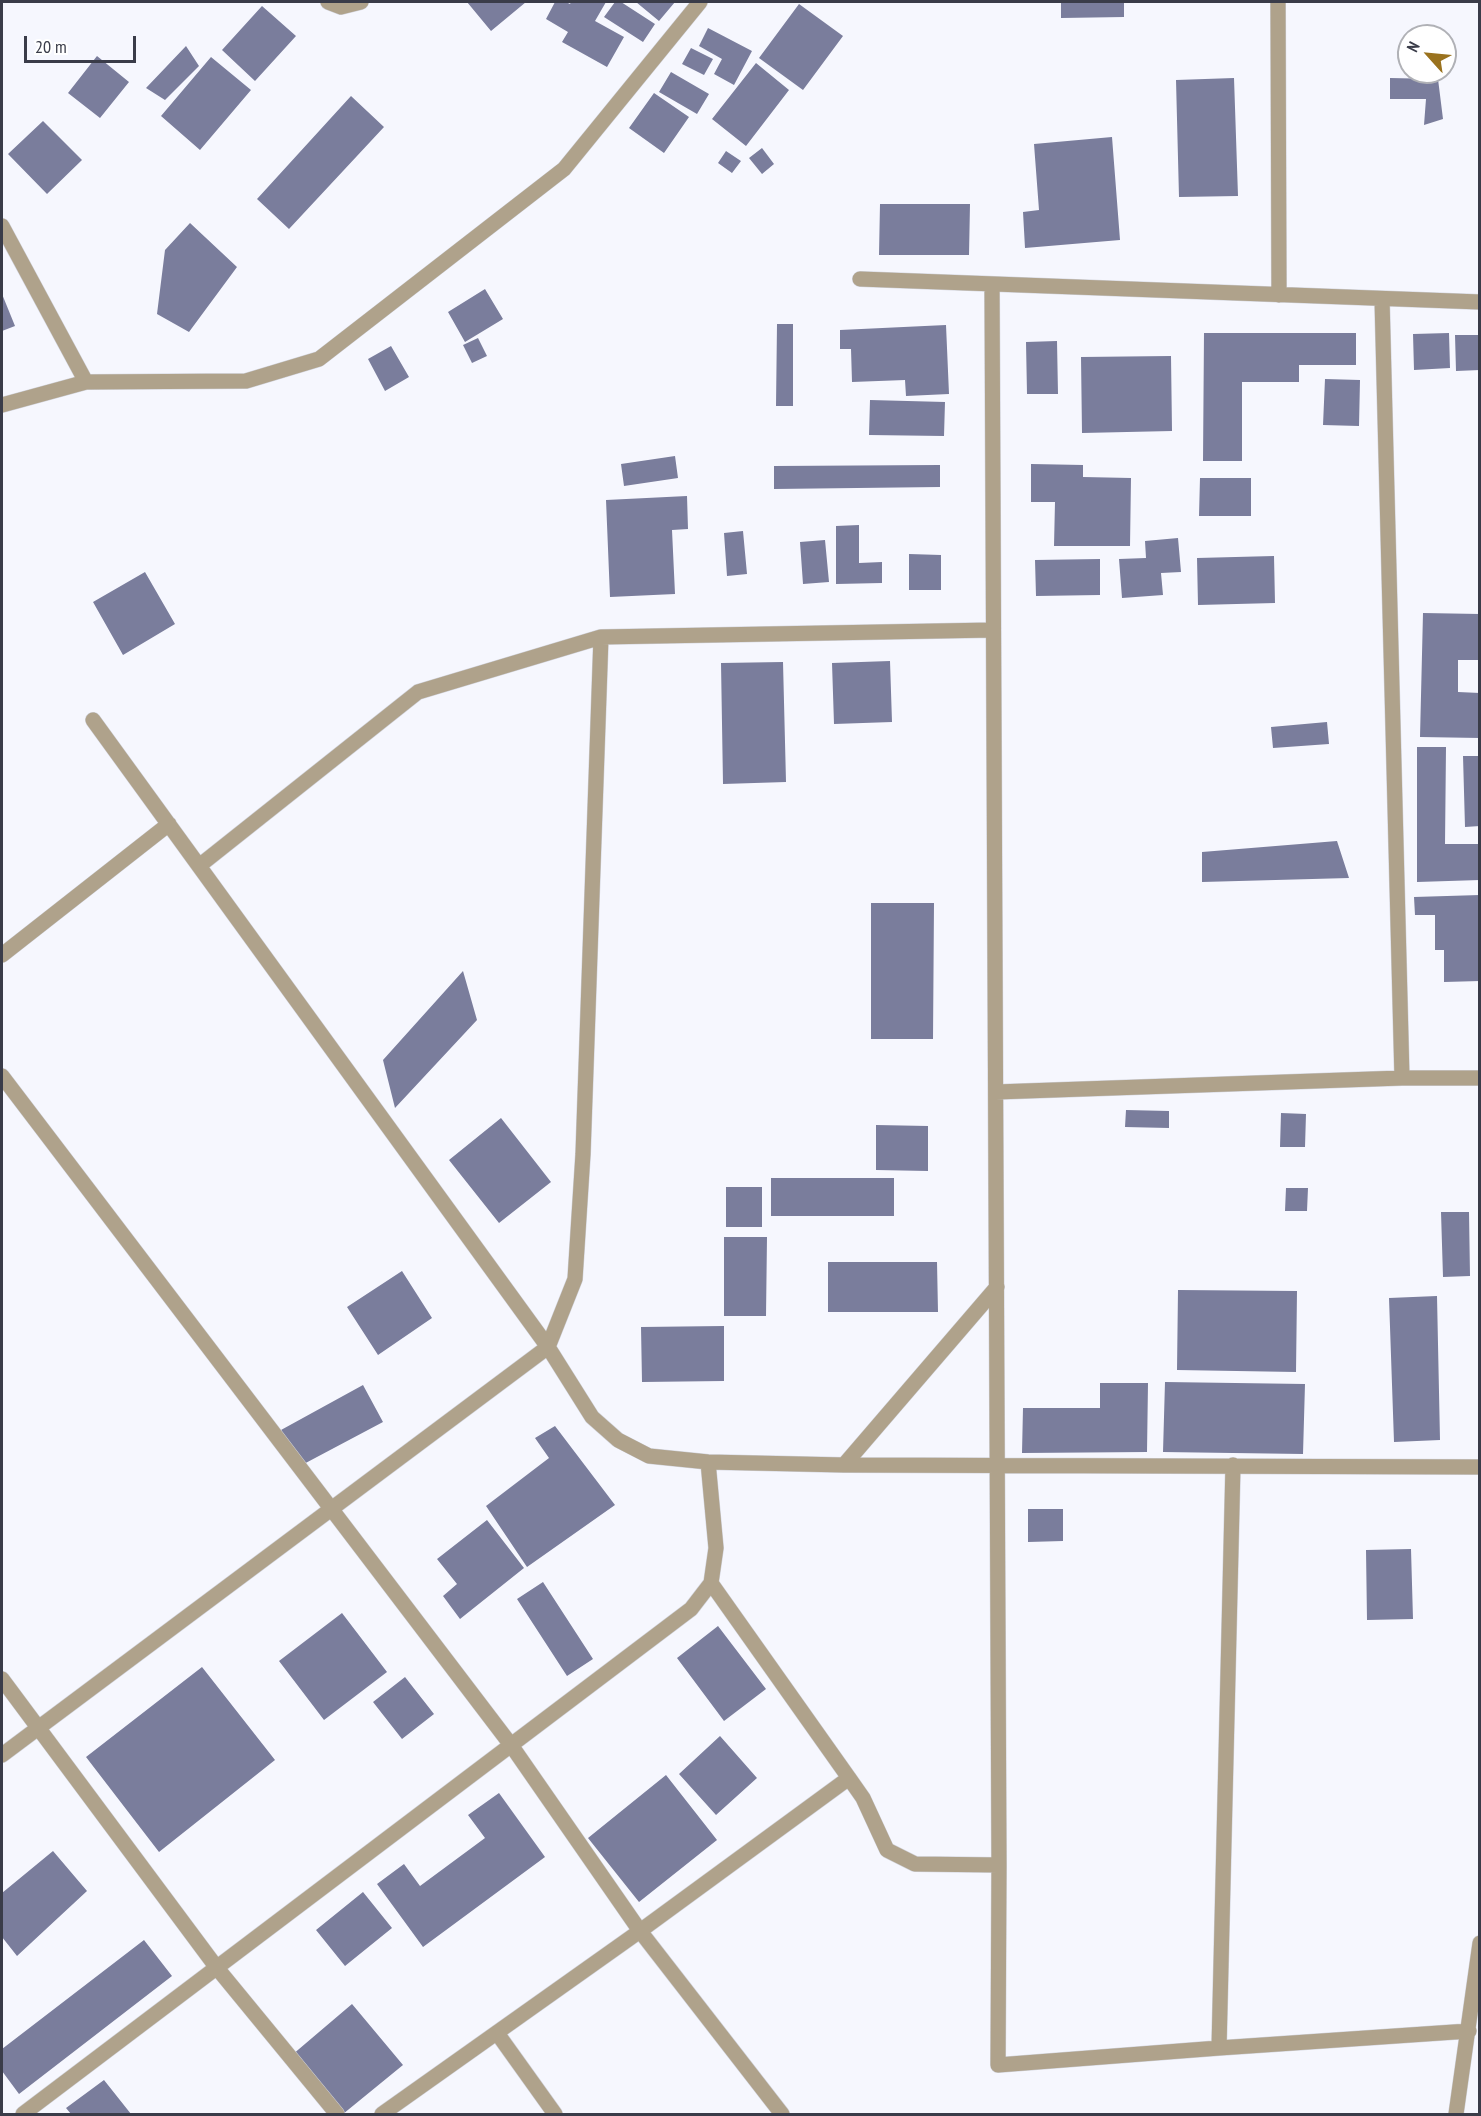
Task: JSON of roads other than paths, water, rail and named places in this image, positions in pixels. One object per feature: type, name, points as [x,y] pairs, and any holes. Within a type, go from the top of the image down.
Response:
[{"type":"street","points":[[328,2],[341,7],[361,2]]},
{"type":"street","points":[[2,405],[86,382],[246,381],[319,359],[564,169],[700,2]]},
{"type":"street","points":[[1278,2],[1279,295]]},
{"type":"street","points":[[2,226],[86,382]]},
{"type":"street","points":[[860,279],[1479,302]]},
{"type":"street","points":[[992,284],[998,2065],[1469,2031]]},
{"type":"street","points":[[1382,298],[1402,1078]]},
{"type":"street","points":[[199,866],[418,692],[601,637],[993,630]]},
{"type":"street","points":[[2,1755],[548,1347],[575,1279],[583,1154],[601,637]]},
{"type":"street","points":[[93,720],[548,1347],[592,1417],[618,1440],[650,1456],[708,1462],[844,1465],[1479,1467]]},
{"type":"street","points":[[2,955],[169,824]]},
{"type":"street","points":[[2,1076],[511,1745],[640,1931],[782,2115]]},
{"type":"street","points":[[996,1092],[1402,1078],[1479,1078]]},
{"type":"street","points":[[844,1465],[997,1287]]},
{"type":"street","points":[[23,2115],[691,1609],[711,1583],[716,1548],[708,1462]]},
{"type":"street","points":[[1219,2048],[1233,1465]]},
{"type":"street","points":[[711,1583],[849,1778],[862,1798],[887,1850],[915,1864],[999,1865]]},
{"type":"street","points":[[2,1679],[217,1968],[337,2115]]},
{"type":"street","points":[[382,2115],[849,1778]]},
{"type":"street","points":[[1456,2115],[1479,1943]]},
{"type":"street","points":[[497,2032],[555,2115]]}]
